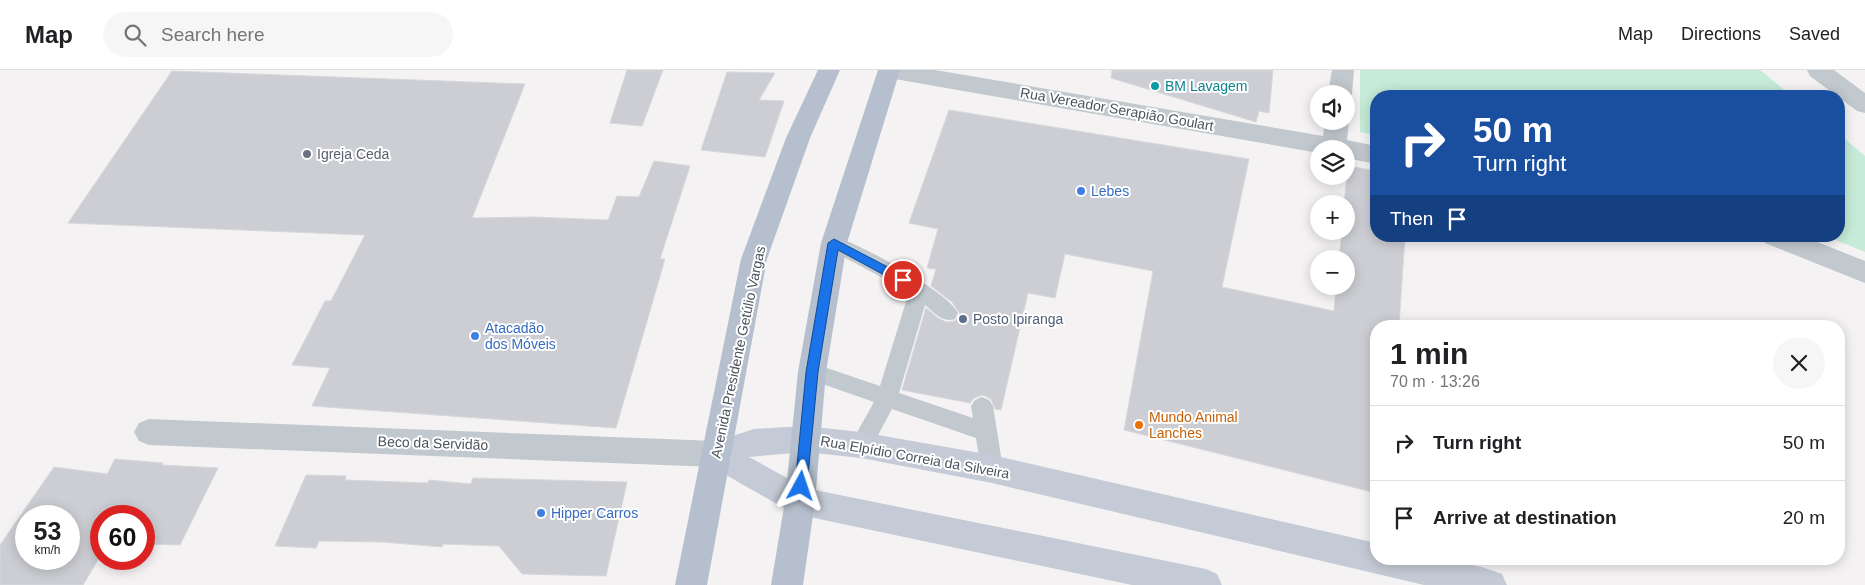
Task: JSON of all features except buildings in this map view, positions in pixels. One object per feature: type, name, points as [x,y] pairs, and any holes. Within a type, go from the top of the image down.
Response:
[{"type":"main road","name":"Avenida Presidente Getúlio Vargas","points":[[691,585],[754,260],[798,138],[829,70]]},
{"type":"main road","points":[[787,585],[800,501],[812,372],[834,243],[889,70]]},
{"type":"main road","name":"Rua Elpídio Correia da Silveira","points":[[716,454],[754,442],[805,439],[861,445],[992,469],[1370,556]]},
{"type":"main road","points":[[716,454],[800,501],[1206,585]]},
{"type":"main road","name":"Rua Elpídio Correia da Silveira","points":[[1407,565],[1491,585]]},
{"type":"street","name":"Rua Vereador Serapião Goulart","points":[[889,70],[1310,142]]},
{"type":"street","points":[[1341,85],[1342,70]]},
{"type":"street","points":[[1818,70],[1845,90]]},
{"type":"street","points":[[1845,90],[1865,105]]},
{"type":"street","name":"Rua Vereador Serapião Goulart","points":[[1355,151],[1370,154]]},
{"type":"street","points":[[1789,242],[1865,272]]},
{"type":"street","name":"Beco da Servidão","points":[[149,432],[716,454]]},
{"type":"lane","points":[[834,243],[920,289],[948,314]]},
{"type":"lane","points":[[861,445],[887,398],[920,289]]},
{"type":"lane","points":[[812,372],[986,432]]},
{"type":"lane","points":[[982,406],[992,469]]},
{"type":"green space","points":[[1360,70],[1760,70],[1785,90],[1370,90],[1370,134],[1360,132]]},
{"type":"green space","points":[[1845,139],[1865,156],[1865,252],[1841,242],[1845,242]]},
{"type":"place","name":"BM Lavagem","points":[[1155,86]]},
{"type":"place","name":"Igreja Ceda","points":[[307,154]]},
{"type":"place","name":"Lebes","points":[[1081,191]]},
{"type":"place","name":"Posto Ipiranga","points":[[963,319]]},
{"type":"place","name":"Atacadão dos Móveis","points":[[475,336]]},
{"type":"place","name":"Mundo Animal Lanches","points":[[1139,425]]},
{"type":"place","name":"Hipper Carros","points":[[541,513]]},
{"type":"route","points":[[801,486],[812,372],[834,243],[903,280]]}]
